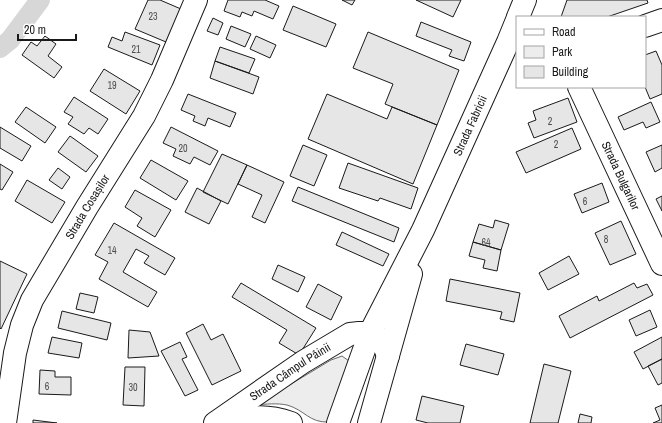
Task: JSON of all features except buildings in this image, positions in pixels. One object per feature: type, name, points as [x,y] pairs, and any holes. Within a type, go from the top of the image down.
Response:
[{"type":"street","name":"Strada Cosașilor","points":[[5,423],[15,353],[22,325],[32,300],[144,116],[162,80],[196,0]]},
{"type":"street","points":[[518,16],[525,0]]},
{"type":"street","points":[[646,26],[662,20]]},
{"type":"street","name":"Strada Fabricii","points":[[338,423],[370,333],[423,230],[513,43],[516,26]]},
{"type":"street","name":"Strada Bulgarilor","points":[[579,88],[662,264]]},
{"type":"street","name":"Strada Fabricii","points":[[369,423],[423,230]]},
{"type":"street","points":[[370,333],[380,340],[388,356]]},
{"type":"street","name":"Strada Câmpul Pâinii","points":[[214,423],[303,362],[350,334],[370,333]]},
{"type":"street","name":"Strada Câmpul Pâinii","points":[[224,423],[261,416],[291,423]]},
{"type":"green space","points":[[342,356],[349,361],[329,422],[322,422],[312,418],[287,405],[256,405],[331,360]]},
{"type":"waterway","points":[[0,48],[10,40],[40,0]]}]
